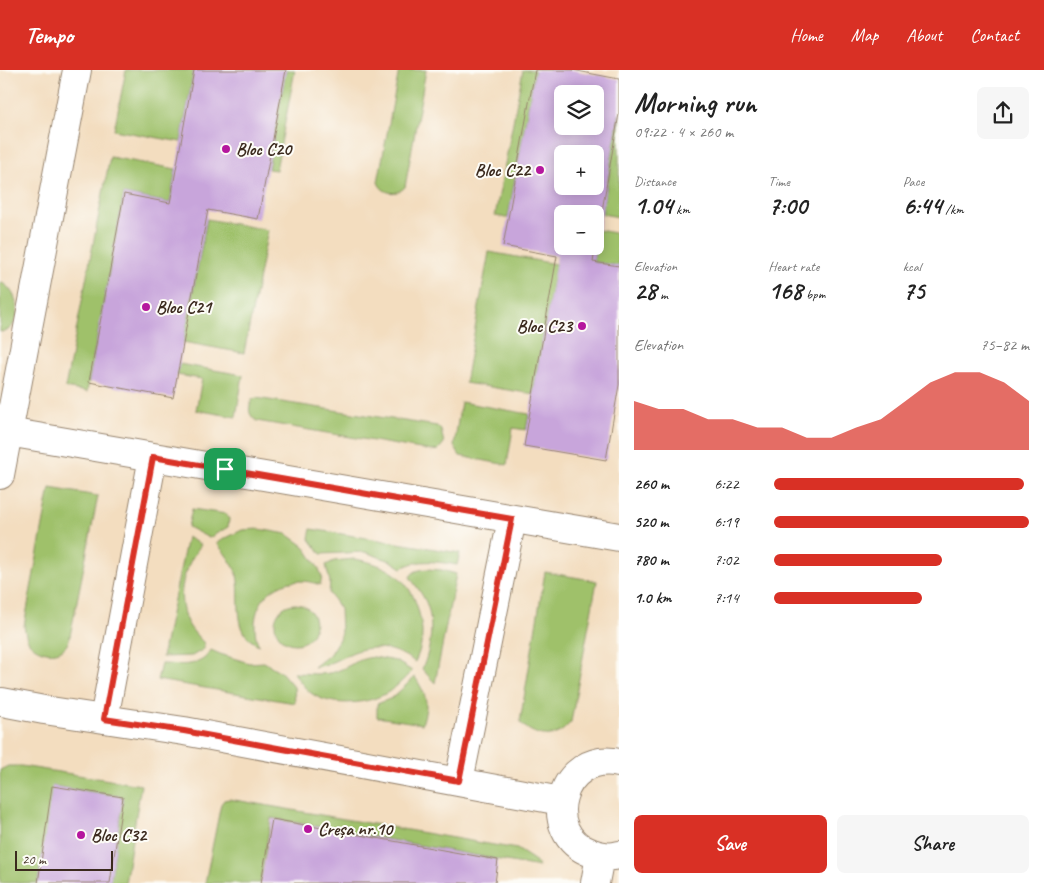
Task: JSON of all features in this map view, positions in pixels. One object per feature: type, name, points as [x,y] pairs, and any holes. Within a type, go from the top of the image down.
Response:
[{"type":"street","points":[[0,475],[77,70]]},
{"type":"street","points":[[8,432],[619,537]]},
{"type":"street","points":[[104,719],[153,457]]},
{"type":"street","points":[[459,781],[512,519]]},
{"type":"street","points":[[1,697],[104,719],[184,731],[561,801]]},
{"type":"street","points":[[595,883],[610,856],[586,851],[574,842],[565,830],[561,815],[561,801],[566,786],[575,774],[587,766],[618,758]]},
{"type":"green space","points":[[126,70],[194,70],[181,142],[114,130]]},
{"type":"green space","points":[[286,70],[295,70],[276,170],[268,169]]},
{"type":"green space","points":[[399,70],[426,70],[405,187],[394,193],[383,189],[378,182]]},
{"type":"green space","points":[[523,70],[535,70],[508,218],[495,216]]},
{"type":"green space","points":[[619,114],[619,217],[604,214],[604,205]]},
{"type":"green space","points":[[110,157],[176,169],[170,203],[124,194],[87,392],[65,388]]},
{"type":"green space","points":[[207,219],[268,230],[244,353],[183,342]]},
{"type":"green space","points":[[604,231],[619,234],[619,266],[593,262],[594,255],[604,255]]},
{"type":"green space","points":[[489,252],[556,264],[533,394],[465,383]]},
{"type":"green space","points":[[0,282],[13,293],[17,310],[13,325],[8,330],[0,332]]},
{"type":"green space","points":[[179,364],[243,375],[236,417],[196,410],[202,379],[177,375]]},
{"type":"green space","points":[[256,398],[437,426],[441,430],[444,443],[438,450],[432,451],[257,421],[250,414],[249,409],[252,400]]},
{"type":"green space","points":[[461,402],[529,414],[526,430],[513,428],[507,465],[460,456],[454,446]]},
{"type":"green space","points":[[50,488],[98,496],[69,639],[66,646],[57,652],[41,651],[32,645],[27,639],[24,626]]},
{"type":"green space","points":[[192,509],[226,514],[229,519],[228,527],[209,538],[188,527]]},
{"type":"green space","points":[[259,529],[287,534],[304,546],[322,577],[320,585],[298,581],[287,583],[269,593],[257,610],[255,631],[259,645],[250,640],[244,633],[239,614],[237,575],[234,567],[216,543],[242,530]]},
{"type":"green space","points":[[311,529],[460,553],[457,565],[422,562],[402,568],[391,561],[365,552],[321,554],[309,538]]},
{"type":"green space","points":[[187,537],[201,545],[190,562],[183,582],[183,612],[193,631],[204,643],[204,649],[192,656],[162,657]]},
{"type":"green space","points":[[354,559],[366,561],[387,569],[404,582],[410,591],[422,626],[420,650],[415,662],[391,650],[374,648],[356,651],[328,664],[314,667],[329,655],[341,632],[340,609],[329,593],[330,582],[326,565],[334,561]]},
{"type":"green space","points":[[419,570],[442,570],[456,574],[435,683],[422,669],[428,653],[431,635],[428,608],[410,577]]},
{"type":"green space","points":[[545,572],[597,581],[571,722],[560,732],[553,735],[537,734],[523,726],[520,722]]},
{"type":"green space","points":[[295,604],[309,610],[315,624],[309,638],[295,644],[281,638],[275,624],[281,610]]},
{"type":"green space","points":[[211,650],[249,663],[264,662],[281,672],[294,687],[295,703],[157,680],[161,664],[182,665],[196,663],[207,656]]},
{"type":"green space","points":[[374,657],[396,661],[412,671],[389,692],[377,698],[358,702],[337,702],[319,698],[308,691],[293,673],[332,673],[359,661]]},
{"type":"green space","points":[[415,677],[426,700],[426,710],[422,724],[377,717],[377,704],[392,698]]},
{"type":"green space","points":[[8,766],[21,766],[141,785],[125,883],[110,883],[123,797],[53,786],[38,883],[0,883],[0,770]]},
{"type":"green space","points":[[229,799],[517,849],[534,860],[539,867],[271,818],[260,883],[205,883],[221,804],[224,800]]},
{"type":"building","points":[[194,70],[286,70],[258,219],[208,210],[173,398],[89,382],[124,194],[170,203]]},
{"type":"building","name":"Bloc C23","points":[[535,70],[572,70],[619,79],[619,114],[603,205],[554,205],[554,255],[594,255],[593,262],[619,266],[619,385],[606,460],[524,446],[557,256],[503,246]]},
{"type":"building","name":"Bloc C32","points":[[52,786],[123,797],[110,883],[38,883]]},
{"type":"building","points":[[272,819],[498,860],[495,883],[261,883]]},
{"type":"place","name":"Bloc C20","points":[[226,149]]},
{"type":"place","name":"Bloc C22","points":[[540,170]]},
{"type":"place","name":"Bloc C21","points":[[146,307]]},
{"type":"place","name":"Bloc C23","points":[[582,326]]},
{"type":"place","name":"Creșa nr.10","points":[[308,829]]},
{"type":"place","name":"Bloc C32","points":[[81,835]]},
{"type":"route","points":[[153,457],[225,469],[512,519],[459,781],[184,731],[104,719],[153,457]]}]
